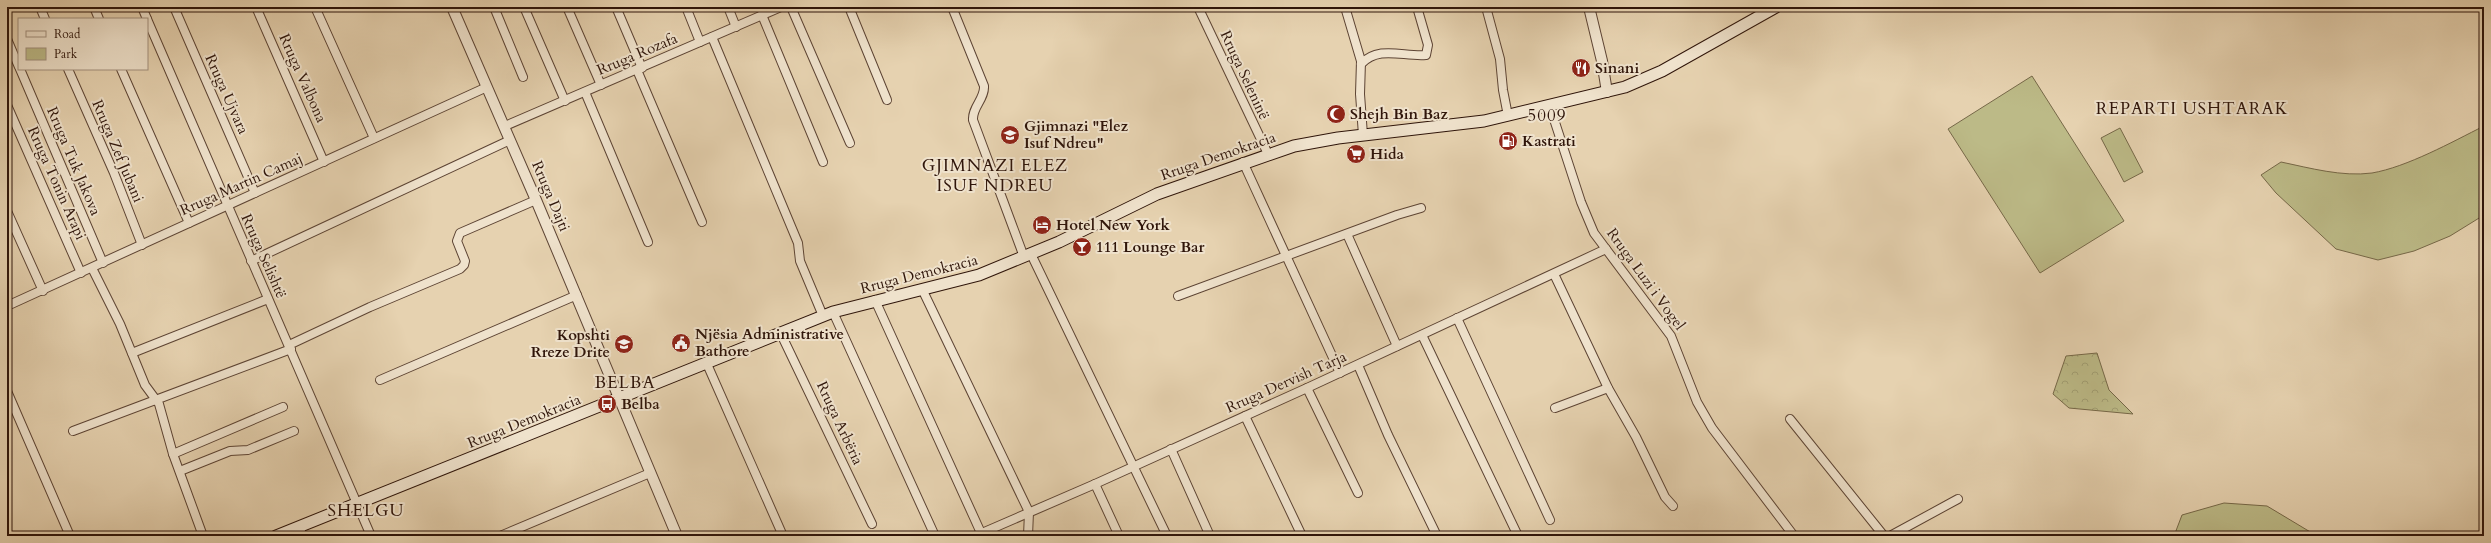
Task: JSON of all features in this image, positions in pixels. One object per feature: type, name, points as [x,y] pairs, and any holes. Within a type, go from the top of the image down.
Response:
[{"type":"main road","name":"Rruga Demokracia","points":[[276,536],[301,531],[357,503],[707,364],[828,314],[875,300],[923,291],[973,277],[1028,256],[1157,194],[1243,162],[1316,141],[1465,124],[1550,107],[1607,92],[1643,80],[1662,71],[1776,7]]},
{"type":"street","points":[[40,7],[46,18]]},
{"type":"street","points":[[94,7],[99,18]]},
{"type":"street","name":"Rruga Selishtë","points":[[142,7],[147,18]]},
{"type":"street","name":"Rruga Ujvara","points":[[174,7],[255,193]]},
{"type":"street","name":"Rruga Valbona","points":[[256,7],[324,162]]},
{"type":"street","points":[[315,7],[374,138]]},
{"type":"street","name":"Rruga Dajti","points":[[452,7],[577,295],[677,536]]},
{"type":"street","points":[[494,7],[523,77]]},
{"type":"street","points":[[524,7],[565,101]]},
{"type":"street","points":[[567,7],[601,85]]},
{"type":"street","points":[[616,7],[639,69],[702,222]]},
{"type":"street","points":[[686,7],[700,42]]},
{"type":"street","points":[[728,7],[736,27]]},
{"type":"street","name":"Rruga Rozafa","points":[[504,126],[781,7]]},
{"type":"street","points":[[791,7],[850,142]]},
{"type":"street","points":[[849,7],[887,100]]},
{"type":"street","points":[[952,7],[984,86],[983,96],[974,110],[974,120],[1028,256],[1135,466],[1167,536]]},
{"type":"street","name":"Rruga Seleninë","points":[[1198,7],[1268,154]]},
{"type":"street","points":[[1344,7],[1361,64],[1360,94],[1363,135]]},
{"type":"street","points":[[1361,64],[1372,55],[1381,53],[1426,55],[1428,45],[1417,7]]},
{"type":"street","points":[[1486,7],[1500,59],[1503,90],[1508,116]]},
{"type":"street","points":[[1589,7],[1602,60],[1607,92]]},
{"type":"street","points":[[762,15],[824,162]]},
{"type":"street","name":"Rruga Selishtë","points":[[148,21],[371,536]]},
{"type":"street","points":[[712,37],[798,243],[800,261],[828,314],[935,536]]},
{"type":"street","name":"Rruga Tuk Jakova","points":[[7,39],[18,64]]},
{"type":"street","name":"Rruga Tuk Jakova","points":[[21,70],[103,263]]},
{"type":"street","name":"Rruga Zef Jubani","points":[[68,70],[114,173],[142,245]]},
{"type":"street","points":[[121,70],[189,223]]},
{"type":"street","name":"Rruga Martin Camaj","points":[[7,306],[43,291],[487,87]]},
{"type":"street","points":[[585,92],[648,242]]},
{"type":"street","name":"Rruga Tonin Arapi","points":[[7,105],[81,273]]},
{"type":"street","name":"Rruga Luzi i Vogel","points":[[1550,107],[1581,202],[1594,233],[1671,336],[1697,402],[1712,428],[1794,536]]},
{"type":"street","points":[[251,261],[510,140]]},
{"type":"street","points":[[1243,162],[1340,373]]},
{"type":"street","points":[[74,431],[290,347],[370,307],[464,266],[465,260],[457,241],[460,233],[536,200]]},
{"type":"street","points":[[1178,296],[1421,208]]},
{"type":"street","points":[[7,211],[43,291]]},
{"type":"street","points":[[1347,234],[1397,346]]},
{"type":"street","name":"Rruga Dervish Tarja","points":[[978,535],[1095,484],[1358,365],[1606,249]]},
{"type":"street","points":[[92,268],[120,324],[145,385],[151,396],[156,400],[164,420],[173,454],[203,536]]},
{"type":"street","points":[[1554,274],[1608,388],[1636,438],[1665,498],[1673,506]]},
{"type":"street","points":[[923,291],[1029,512],[1028,536]]},
{"type":"street","points":[[380,380],[577,295]]},
{"type":"street","points":[[132,353],[268,299]]},
{"type":"street","points":[[875,300],[978,535]]},
{"type":"street","points":[[1457,318],[1550,520]]},
{"type":"street","name":"Rruga Arbëria","points":[[781,334],[872,524]]},
{"type":"street","points":[[1422,335],[1518,536]]},
{"type":"street","points":[[707,364],[783,536]]},
{"type":"street","points":[[1358,365],[1388,435],[1437,536]]},
{"type":"street","points":[[1307,388],[1358,493]]},
{"type":"street","points":[[1555,408],[1608,388]]},
{"type":"street","points":[[7,391],[70,536]]},
{"type":"street","points":[[173,454],[283,407]]},
{"type":"street","points":[[1245,416],[1302,536]]},
{"type":"street","points":[[1790,419],[1884,536]]},
{"type":"street","points":[[180,471],[230,451],[248,450],[294,432]]},
{"type":"street","points":[[1171,449],[1210,536]]},
{"type":"street","points":[[500,536],[650,473]]},
{"type":"street","points":[[1095,484],[1119,536]]},
{"type":"street","points":[[1890,536],[1958,499]]},
{"type":"green space","points":[[2032,76],[2124,221],[2040,273],[1948,129]]},
{"type":"green space","points":[[2484,126],[2484,215],[2450,236],[2414,251],[2378,260],[2336,249],[2276,193],[2261,175],[2281,162],[2349,174],[2372,173],[2386,170],[2414,160]]},
{"type":"green space","points":[[2120,128],[2143,172],[2124,182],[2101,138]]},
{"type":"green space","points":[[2097,353],[2109,390],[2133,414],[2069,408],[2053,394],[2066,356]]},
{"type":"green space","points":[[2224,503],[2267,506],[2317,536],[2174,536],[2182,515]]},
{"type":"place","name":"Sinani","points":[[1581,68]]},
{"type":"place","name":"Shejh Bin Baz","points":[[1336,114]]},
{"type":"place","name":"Gjimnazi \"Elez Isuf Ndreu\"","points":[[1010,135]]},
{"type":"place","name":"Kastrati","points":[[1508,141]]},
{"type":"place","name":"Hida","points":[[1356,154]]},
{"type":"place","name":"Hotel New York","points":[[1042,225]]},
{"type":"place","name":"111 Lounge Bar","points":[[1082,247]]},
{"type":"place","name":"Njësia Administrative Bathore","points":[[681,343]]},
{"type":"place","name":"Kopshti Rreze Drite","points":[[624,344]]},
{"type":"place","name":"Belba","points":[[607,404]]},
{"type":"district","name":"REPARTI USHTARAK","points":[[2192,108]]},
{"type":"district","name":"5009","points":[[1547,115]]},
{"type":"district","name":"GJIMNAZI ELEZ ISUF NDREU","points":[[995,175]]},
{"type":"district","name":"BELBA","points":[[625,382]]},
{"type":"district","name":"SHELGU","points":[[366,510]]}]
